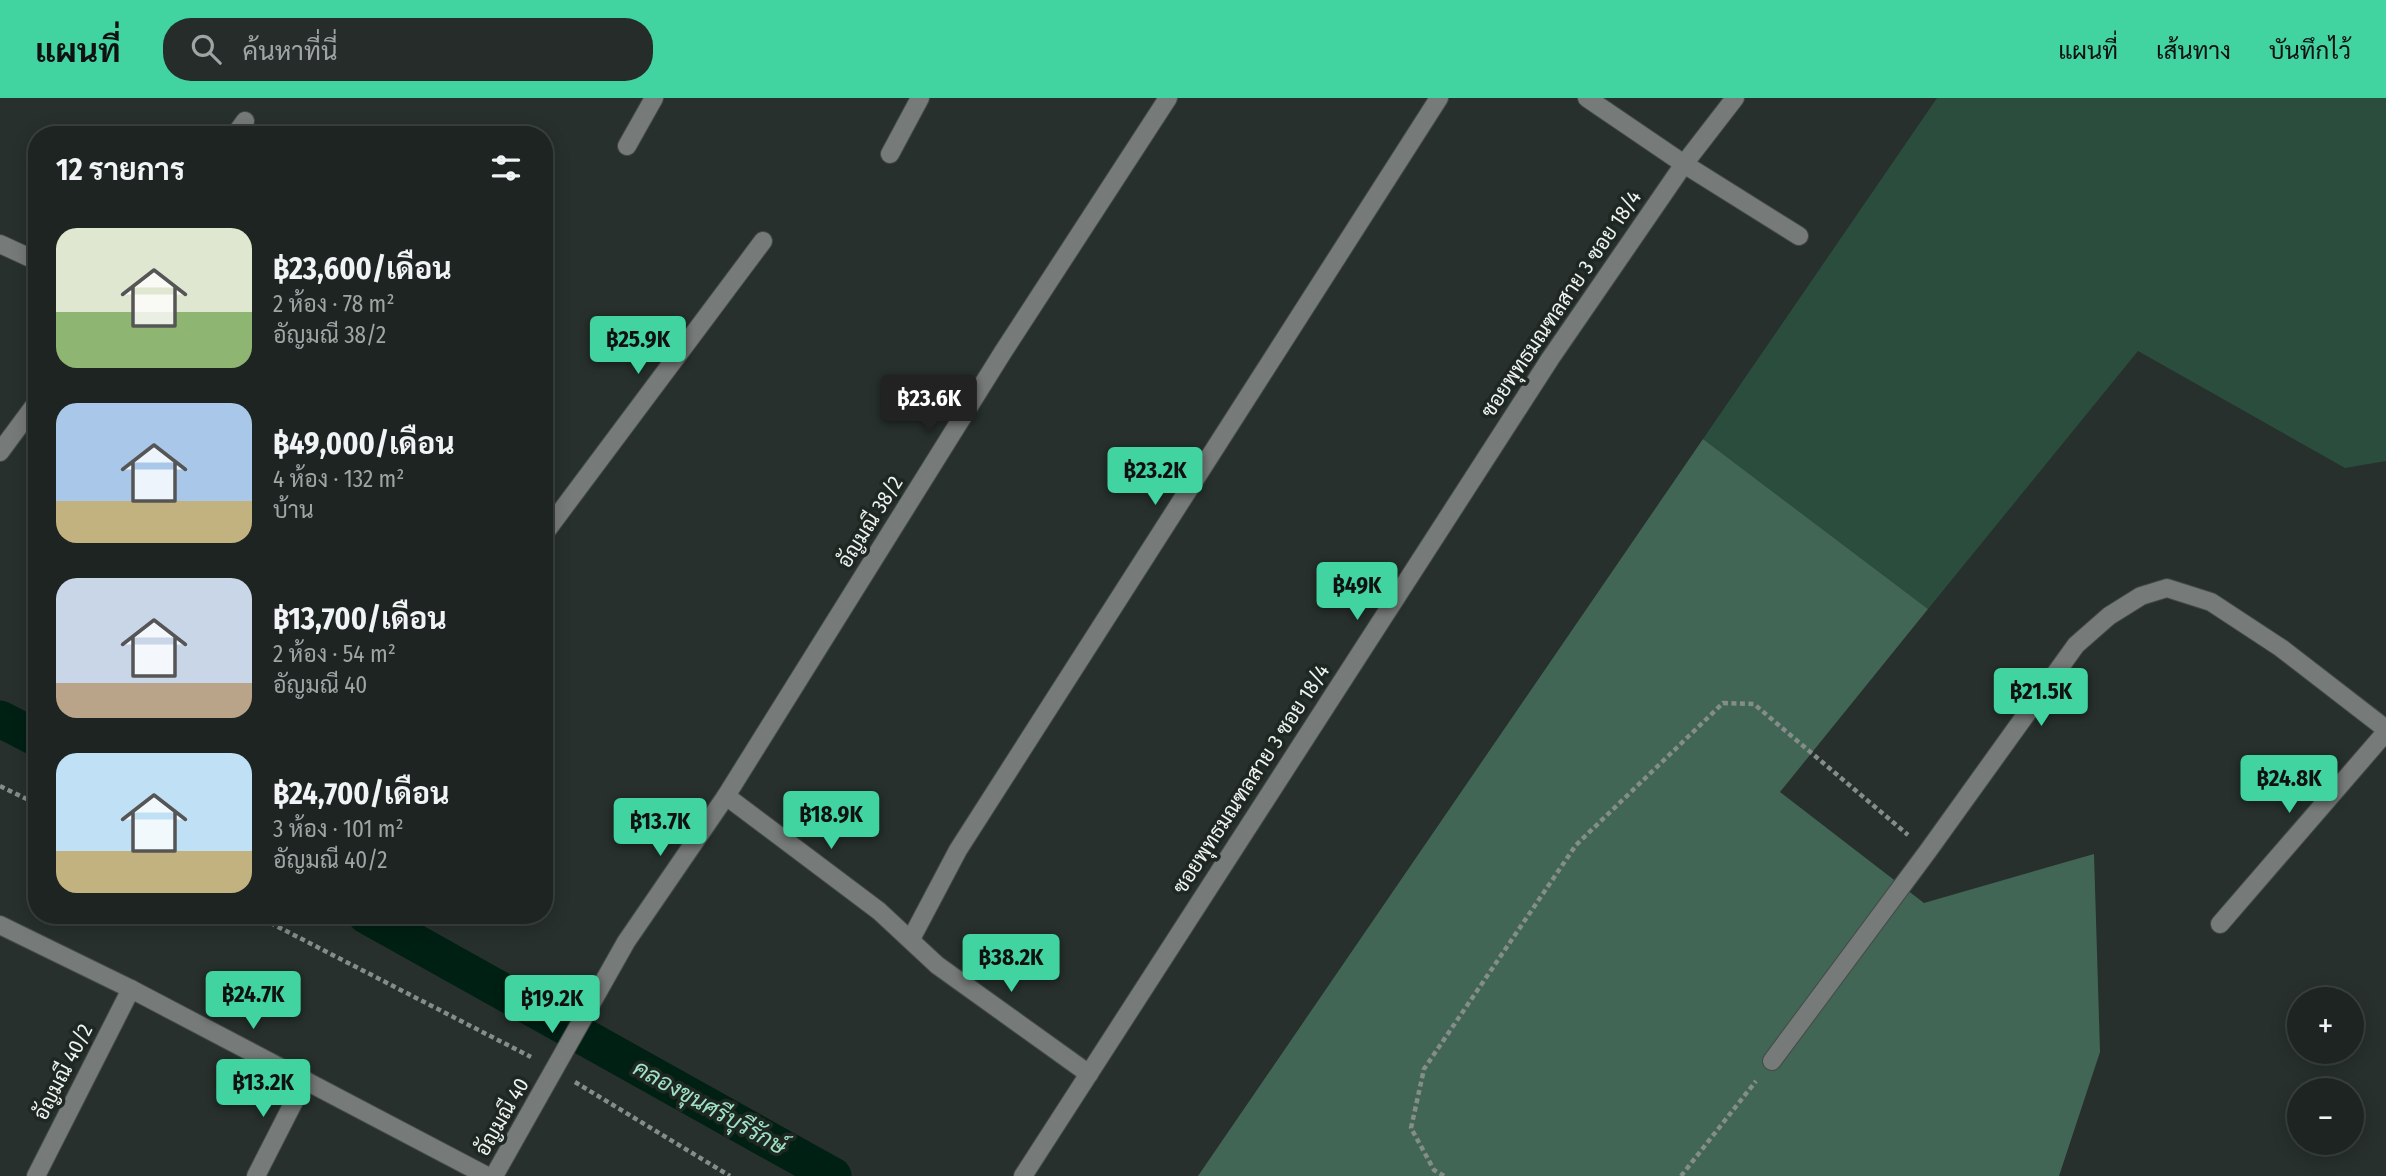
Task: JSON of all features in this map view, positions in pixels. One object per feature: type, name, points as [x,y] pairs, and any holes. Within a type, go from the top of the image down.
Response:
[{"type":"street","points":[[627,146],[654,98]]},
{"type":"street","points":[[890,154],[920,98]]},
{"type":"street","name":"อัญมณี 38/2","points":[[726,796],[1003,352],[1168,98]]},
{"type":"street","points":[[911,939],[958,850],[1439,98]]},
{"type":"street","points":[[1587,98],[1684,164],[1799,236]]},
{"type":"street","name":"ซอยพุทธมณฑลสาย 3 ซอย 18/4","points":[[1023,1176],[1542,371],[1684,164],[1735,98]]},
{"type":"street","points":[[553,522],[763,241]]},
{"type":"street","points":[[0,244],[28,257]]},
{"type":"street","points":[[0,452],[28,414]]},
{"type":"street","points":[[1772,1061],[2076,645],[2109,616],[2141,596],[2166,588],[2211,602],[2281,648],[2386,730],[2220,924]]},
{"type":"street","points":[[726,796],[872,905],[937,965],[1089,1074]]},
{"type":"street","name":"อัญมณี 40","points":[[494,1176],[625,943],[726,796]]},
{"type":"street","points":[[0,925],[131,989],[487,1176]]},
{"type":"street","name":"อัญมณี 40/2","points":[[36,1176],[131,989]]},
{"type":"street","points":[[256,1176],[305,1080]]},
{"type":"path","points":[[1444,1176],[1434,1170],[1411,1128],[1424,1069],[1576,845],[1723,703],[1754,704],[1928,851]]},
{"type":"path","points":[[0,786],[28,800]]},
{"type":"path","points":[[272,924],[542,1063]]},
{"type":"path","points":[[1681,1176],[1772,1061]]},
{"type":"path","points":[[566,1077],[730,1176]]},
{"type":"green space","points":[[1937,98],[2386,98],[2386,461],[2345,468],[2138,351],[1928,609],[1703,439]]},
{"type":"green space","points":[[1703,439],[1928,609],[1780,792],[1924,903],[2094,854],[2100,1052],[2059,1176],[1198,1176]]},
{"type":"waterway","name":"คลองขุนศรีบุรีรักษ์","points":[[0,719],[28,733]]},
{"type":"waterway","name":"คลองขุนศรีบุรีรักษ์","points":[[382,924],[833,1176]]}]
